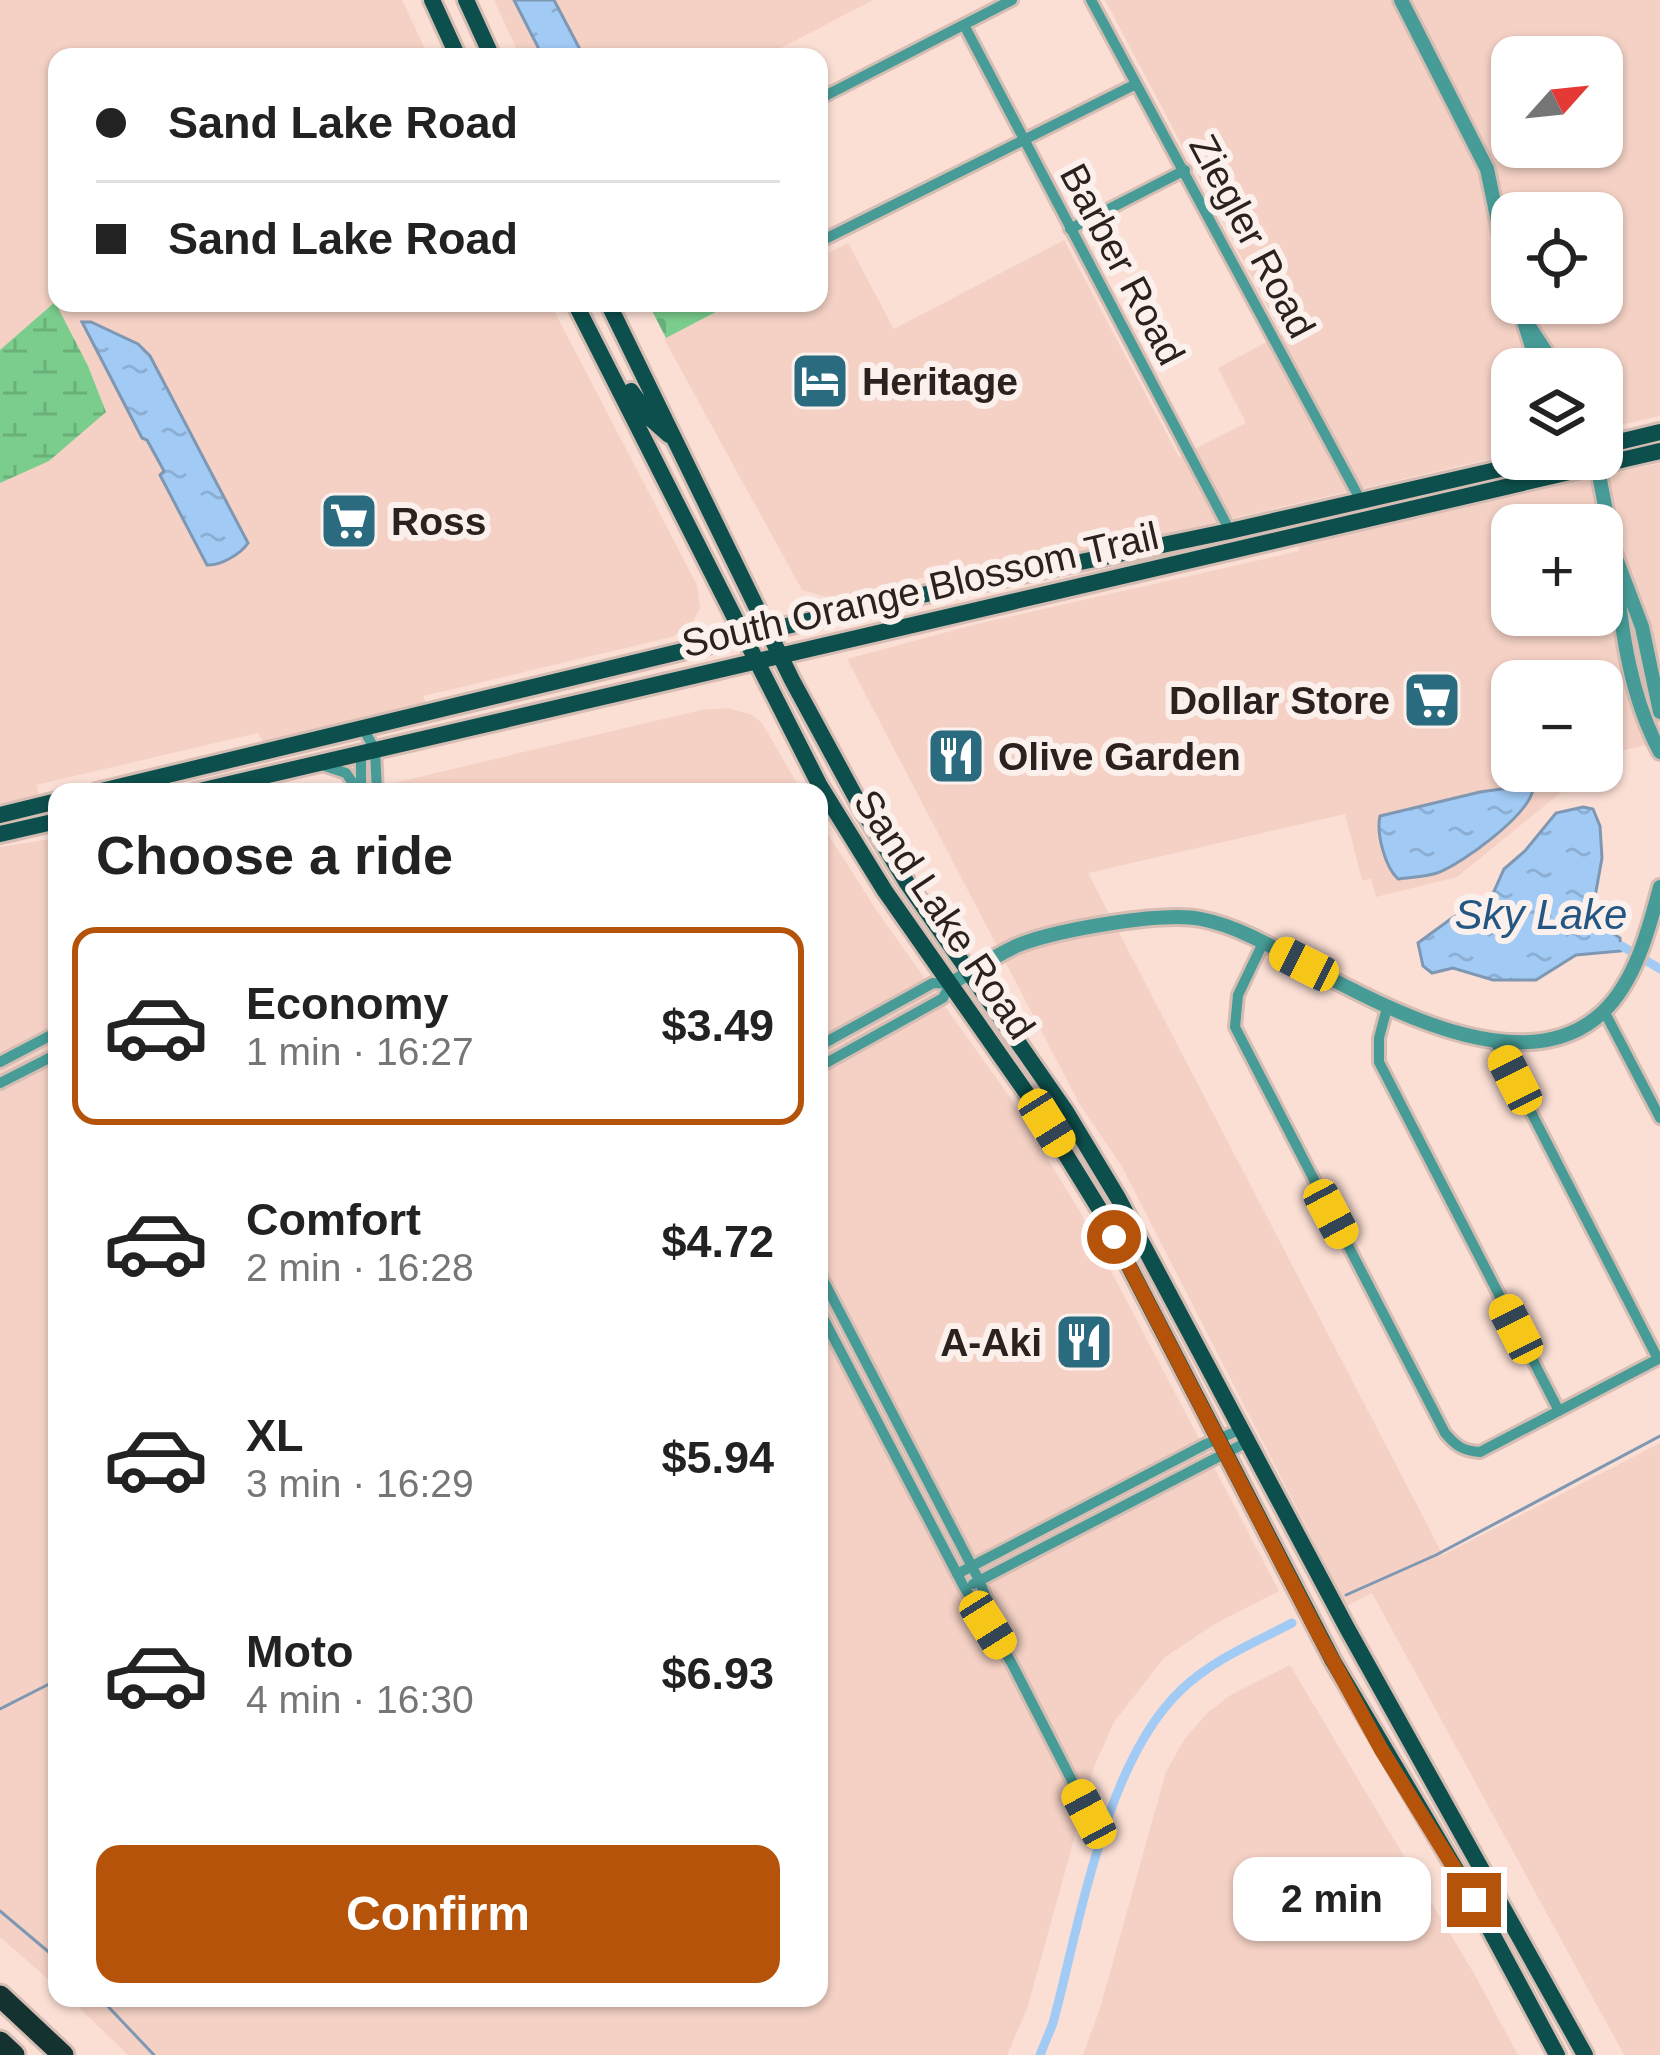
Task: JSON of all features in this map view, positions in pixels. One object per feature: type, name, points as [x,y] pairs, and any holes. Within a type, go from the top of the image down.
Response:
[{"type":"highway","points":[[0,1996],[64,2055]]},
{"type":"highway","points":[[0,2042],[14,2055]]},
{"type":"main road","points":[[432,0],[454,48]]},
{"type":"main road","points":[[466,0],[488,48]]},
{"type":"main road","name":"Sand Lake Road","points":[[580,312],[820,783]]},
{"type":"main road","name":"Sand Lake Road","points":[[612,312],[781,655],[881,843],[1091,1151],[1347,1628],[1585,2055]]},
{"type":"main road","points":[[591,334],[652,420],[675,438]]},
{"type":"main road","points":[[1623,441],[1660,432]]},
{"type":"main road","name":"South Orange Blossom Trail","points":[[1623,457],[1660,451]]},
{"type":"main road","points":[[1233,540],[1256,525],[1491,471]]},
{"type":"main road","name":"South Orange Blossom Trail","points":[[136,783],[912,597],[1233,540],[1506,480]]},
{"type":"main road","name":"South Orange Blossom Trail","points":[[234,783],[1213,554],[1233,540]]},
{"type":"main road","name":"Sand Lake Road","points":[[828,797],[855,847],[1070,1161],[1122,1250],[1333,1661],[1474,1900],[1557,2055]]},
{"type":"main road","points":[[0,815],[48,803]]},
{"type":"main road","points":[[0,834],[48,823]]},
{"type":"main road","points":[[1070,1161],[1091,1151]]},
{"type":"main road","points":[[1333,1661],[1353,1678],[1413,1780],[1438,1789]]},
{"type":"main road","points":[[1413,1800],[1437,1805],[1480,1879],[1502,1900]]},
{"type":"street","points":[[828,94],[1012,0]]},
{"type":"street","name":"Ziegler Road","points":[[1091,0],[1360,501]]},
{"type":"street","points":[[1401,0],[1487,169],[1492,192]]},
{"type":"street","name":"Barber Road","points":[[964,25],[1233,540]]},
{"type":"street","points":[[828,238],[1136,84]]},
{"type":"street","points":[[1070,229],[1185,170]]},
{"type":"street","points":[[1623,576],[1642,626],[1660,712]]},
{"type":"street","points":[[1623,623],[1646,726],[1660,752]]},
{"type":"street","points":[[364,730],[374,783]]},
{"type":"street","points":[[362,783],[368,752]]},
{"type":"street","points":[[316,764],[346,773],[353,783]]},
{"type":"street","points":[[828,1040],[933,983],[950,984],[1025,943],[1149,919],[1194,917],[1230,926],[1387,1008],[1455,1032],[1494,1040],[1543,1040],[1584,1025],[1604,1011],[1641,947],[1660,887]]},
{"type":"street","points":[[1263,943],[1238,994],[1235,1027],[1445,1433],[1467,1451],[1480,1452],[1659,1359],[1494,1040]]},
{"type":"street","points":[[828,1062],[944,998],[950,984]]},
{"type":"street","points":[[1387,1008],[1379,1062],[1559,1412]]},
{"type":"street","points":[[1604,1011],[1660,1118]]},
{"type":"street","points":[[0,1062],[48,1037]]},
{"type":"street","points":[[0,1083],[48,1059]]},
{"type":"street","points":[[828,1289],[980,1582],[1011,1662]]},
{"type":"street","points":[[828,1327],[1089,1814]]},
{"type":"street","points":[[957,1574],[1245,1435]]},
{"type":"street","points":[[964,1587],[1221,1447]]},
{"type":"street","points":[[903,1469],[917,1462]]},
{"type":"shaded area","points":[[0,0],[402,0],[425,48],[48,48],[48,312],[555,312],[697,585],[700,608],[691,625],[672,637],[423,696],[427,705],[263,742],[258,733],[36,785],[39,795],[0,804]]},
{"type":"shaded area","points":[[494,0],[873,0],[781,48],[516,48]]},
{"type":"shaded area","points":[[1105,0],[1660,0],[1660,416],[1623,424],[1623,348],[1491,348],[1491,459],[1142,539],[964,573],[962,569],[831,598],[802,590],[664,339],[716,312],[828,312],[828,253],[848,243],[894,329],[1064,240],[1179,457],[1246,423],[1218,368],[1282,334]]},
{"type":"shaded area","points":[[1660,463],[1660,742],[1623,750],[1623,660],[1491,660],[1491,792],[1561,792],[1457,877],[1376,897],[1371,879],[1362,880],[1345,814],[1088,873],[1443,1555],[1660,1443],[1660,2055],[1624,2055],[1372,1593],[1347,1606],[1121,1165],[1080,1105],[847,659],[973,625],[1299,551],[1299,546],[1586,480],[1623,480],[1623,472]]},
{"type":"shaded area","points":[[728,708],[752,715],[762,723],[797,783],[394,783],[701,710]]},
{"type":"shaded area","points":[[828,834],[1009,1096],[1079,1210],[1279,1591],[1213,1625],[1164,1658],[1114,1722],[1094,1767],[1027,2009],[1007,2055],[128,2055],[78,2007],[828,2007]]},
{"type":"shaded area","points":[[48,839],[48,1979],[0,1937],[0,847]]},
{"type":"shaded area","points":[[1290,1665],[1518,2055],[1083,2055],[1166,1772],[1184,1740],[1208,1712]]},
{"type":"green space","points":[[48,308],[48,312],[60,312],[106,412],[49,461],[0,483],[0,350]]},
{"type":"green space","points":[[653,312],[716,312],[666,338]]},
{"type":"water","points":[[514,0],[554,0],[579,48],[538,48]]},
{"type":"water","points":[[82,322],[138,344],[150,356],[248,543],[235,555],[207,565],[160,475],[164,471]]},
{"type":"water","points":[[1480,792],[1532,792],[1520,812],[1462,860],[1428,875],[1398,879],[1393,874],[1383,849],[1380,816]]},
{"type":"water","name":"Sky Lake","points":[[1593,809],[1600,826],[1602,858],[1593,908],[1597,922],[1620,938],[1621,951],[1576,955],[1536,980],[1493,980],[1453,968],[1432,973],[1423,966],[1418,943],[1491,898],[1504,869],[1556,813]]},
{"type":"waterway","points":[[1622,946],[1660,969]]},
{"type":"waterway","points":[[1346,1595],[1436,1555],[1660,1436]]},
{"type":"waterway","points":[[1040,2055],[1053,2023],[1099,1846],[1133,1758],[1155,1721],[1193,1679],[1292,1623]]},
{"type":"waterway","points":[[0,1709],[48,1685]]},
{"type":"waterway","points":[[0,1911],[48,1951]]},
{"type":"waterway","points":[[109,2007],[154,2055]]},
{"type":"place","name":"Heritage","points":[[820,381]]},
{"type":"place","name":"Ross","points":[[349,521]]},
{"type":"place","name":"Dollar Store","points":[[1432,700]]},
{"type":"place","name":"Olive Garden","points":[[956,756]]},
{"type":"place","name":"A-Aki","points":[[1084,1342]]},
{"type":"route","points":[[1114,1237],[1321,1639],[1381,1749],[1474,1900]]}]
